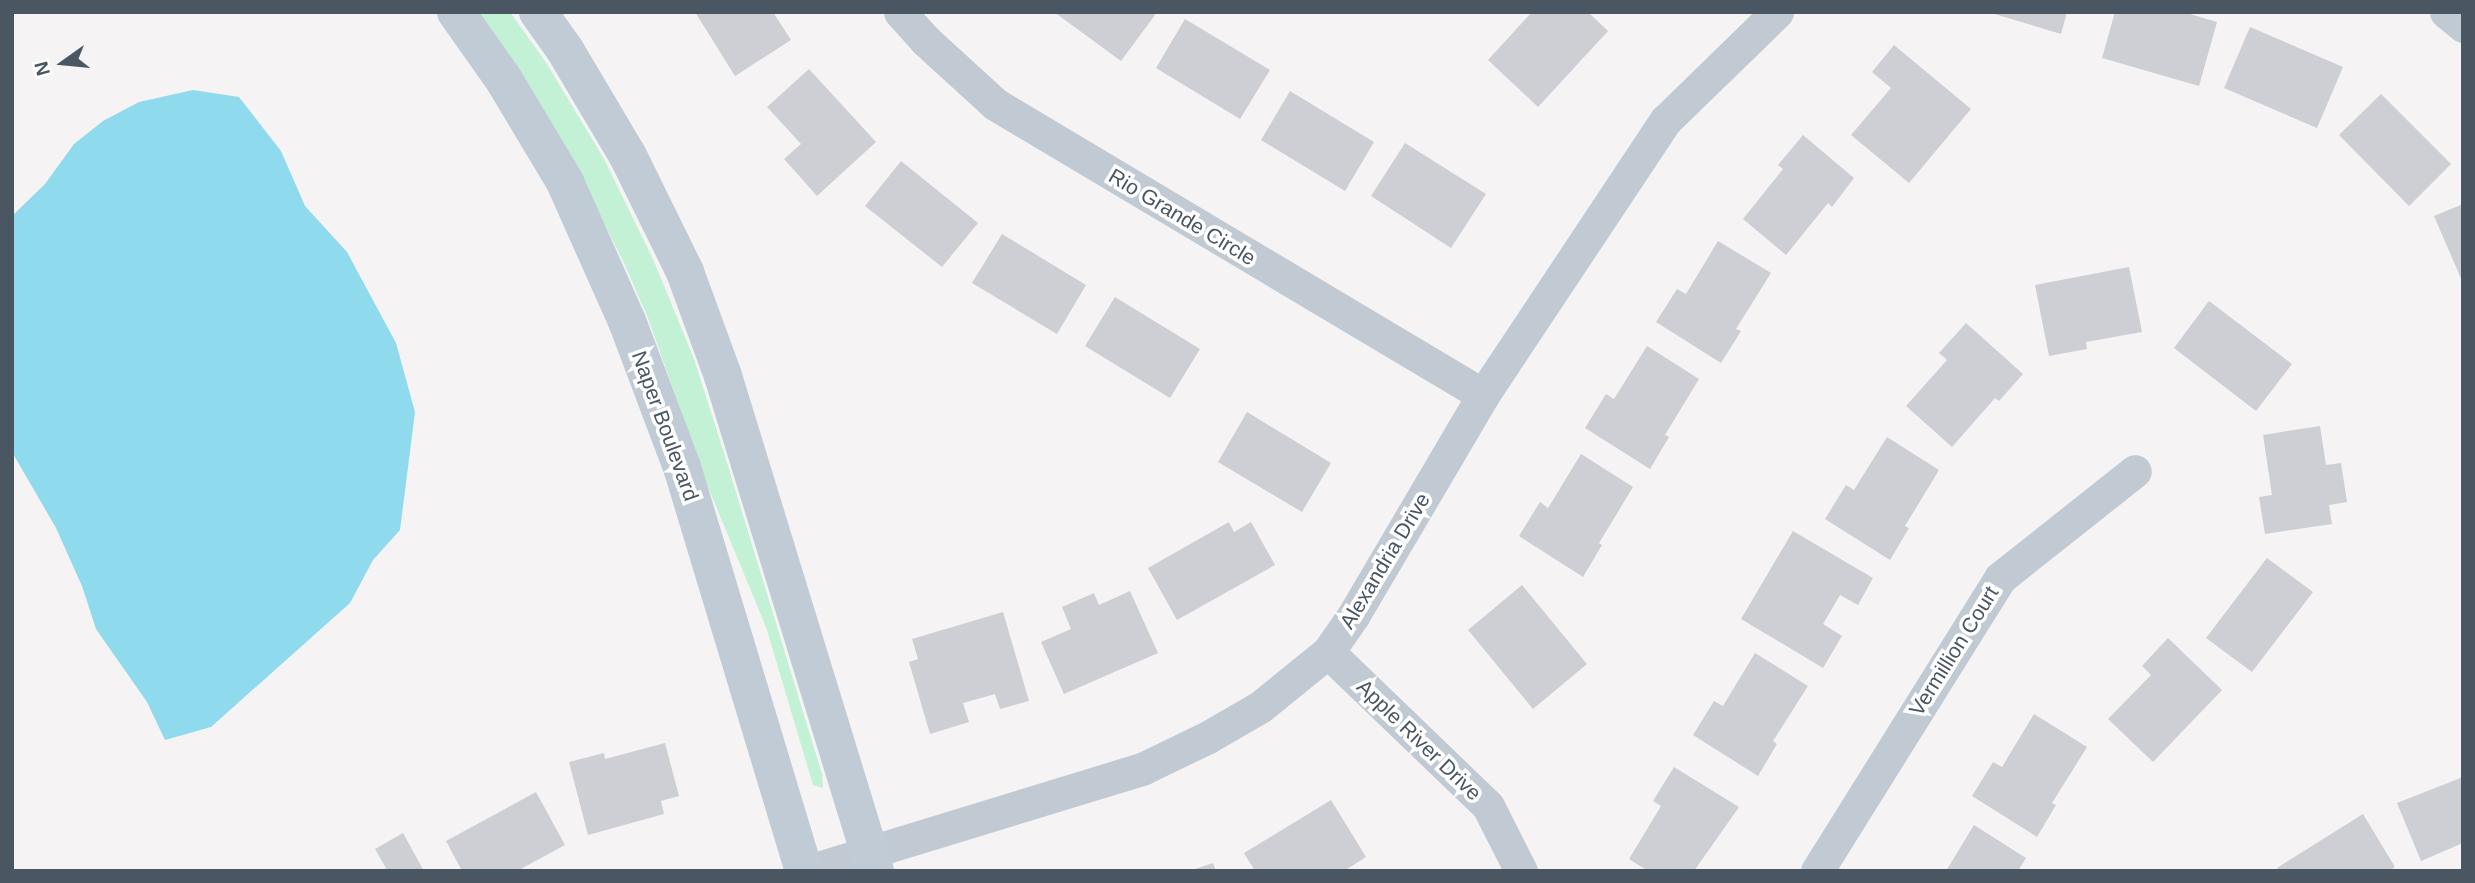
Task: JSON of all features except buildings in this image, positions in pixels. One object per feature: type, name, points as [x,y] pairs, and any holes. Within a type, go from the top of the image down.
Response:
[{"type":"main road","name":"Naper Boulevard","points":[[456,12],[504,80],[565,182],[626,321],[682,467],[806,871]]},
{"type":"main road","points":[[538,12],[565,50],[628,156],[685,272],[723,376],[872,862]]},
{"type":"street","name":"Rio Grande Circle","points":[[900,12],[933,48],[995,104],[1483,395]]},
{"type":"street","name":"Alexandria Drive","points":[[806,871],[872,862],[1143,768],[1208,737],[1260,707],[1328,652],[1353,616],[1483,395],[1666,120],[1777,12]]},
{"type":"street","points":[[2446,12],[2463,26]]},
{"type":"street","name":"Vermillion Court","points":[[1817,871],[2000,578],[2135,471]]},
{"type":"street","name":"Apple River Drive","points":[[1328,652],[1488,806],[1521,871]]},
{"type":"green space","points":[[476,12],[510,12],[547,64],[604,159],[653,259],[694,359],[822,774],[823,788],[813,785],[766,627],[706,482],[648,318],[625,265],[595,205]]},
{"type":"water","points":[[193,90],[239,97],[281,151],[305,206],[347,252],[396,343],[415,412],[400,530],[373,560],[350,603],[211,727],[165,740],[147,702],[96,629],[82,586],[56,528],[12,452],[12,216],[45,184],[74,144],[103,121],[139,102]]}]
